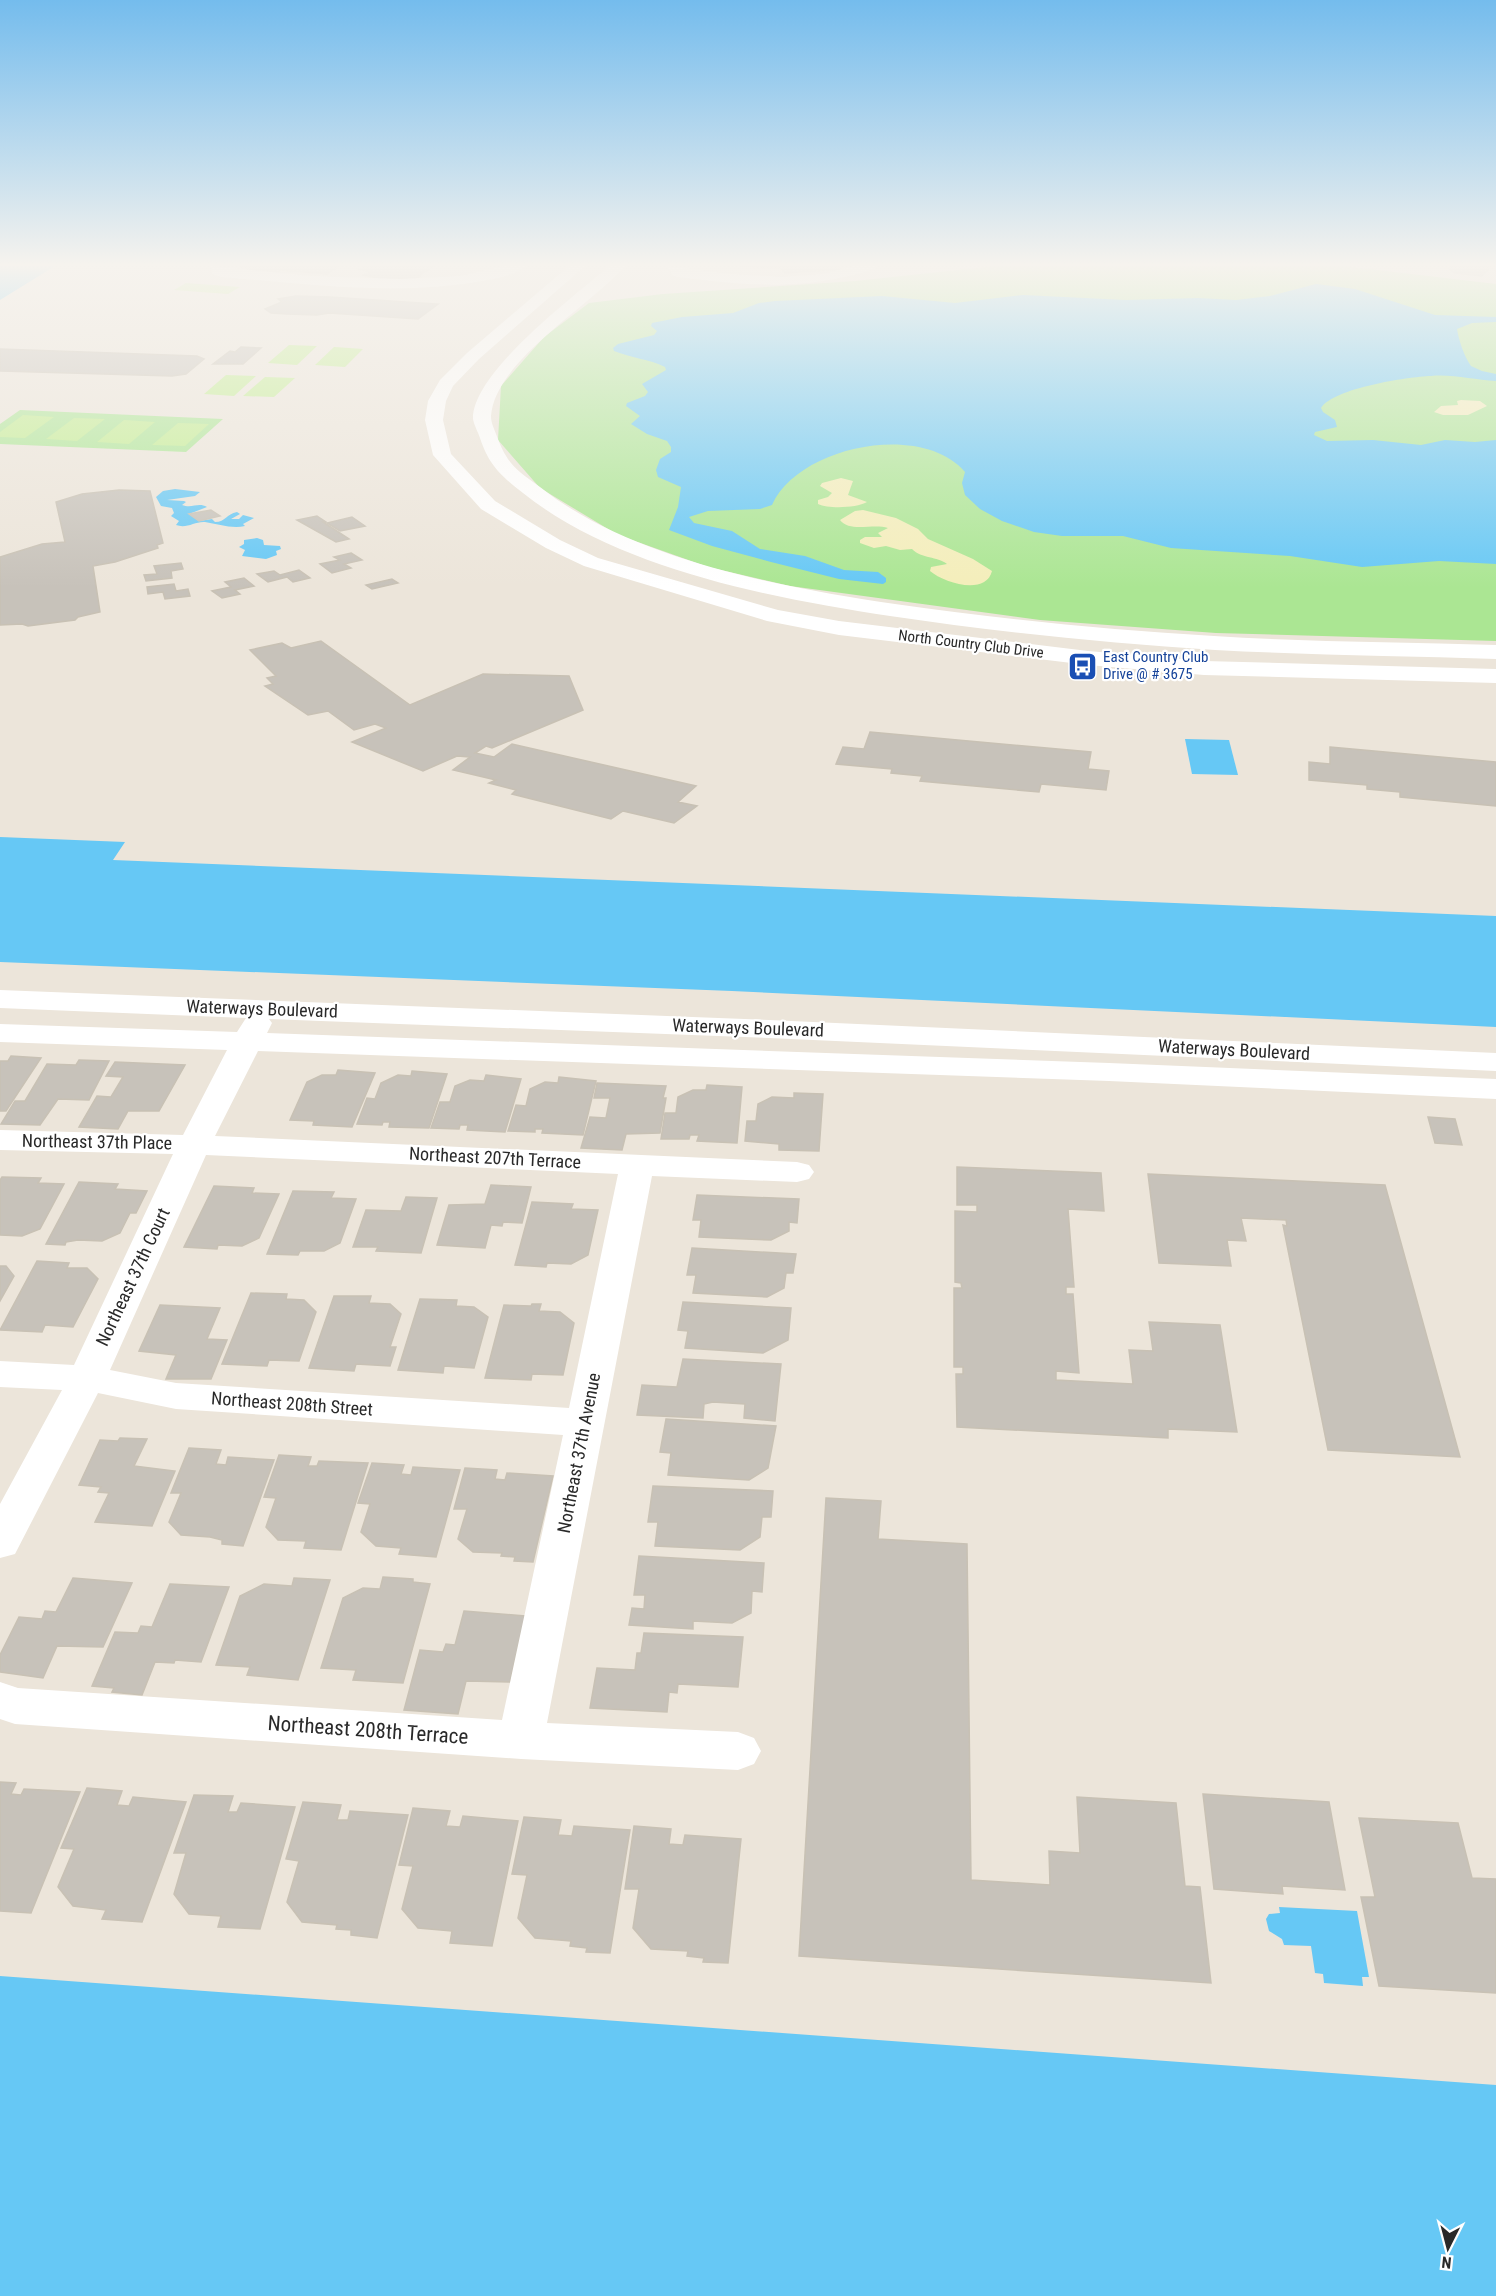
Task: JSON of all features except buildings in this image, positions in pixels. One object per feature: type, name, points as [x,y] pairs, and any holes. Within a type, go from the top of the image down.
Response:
[{"type":"street","points":[[457,373],[446,384],[437,401],[434,420],[442,455],[449,464],[496,458],[482,420],[487,394],[502,373]]},
{"type":"street","name":"North Country Club Drive","points":[[496,458],[507,471],[554,508],[595,531],[653,554],[744,582],[820,599],[988,624],[1204,642],[1496,652]]},
{"type":"street","name":"North Country Club Drive","points":[[449,464],[488,505],[553,544],[591,562],[775,616],[838,628],[1088,658],[1204,668],[1496,676]]},
{"type":"street","points":[[553,544],[595,531]]},
{"type":"street","points":[[707,597],[744,582]]},
{"type":"street","points":[[1204,642],[1204,668]]},
{"type":"street","name":"Waterways Boulevard","points":[[0,999],[255,1025],[1118,1072],[1496,1089]]},
{"type":"street","name":"Waterways Boulevard","points":[[0,1033],[255,1025],[781,1029],[1496,1062]]},
{"type":"street","name":"Northeast 37th Court","points":[[0,1543],[87,1378],[194,1145],[255,1025]]},
{"type":"street","name":"Northeast 37th Place","points":[[0,1140],[194,1145]]},
{"type":"street","name":"Northeast 207th Terrace","points":[[194,1145],[797,1172]]},
{"type":"street","name":"Northeast 37th Avenue","points":[[521,1740],[637,1165]]},
{"type":"street","name":"Northeast 208th Street","points":[[0,1374],[87,1378],[176,1396],[586,1423]]},
{"type":"street","name":"Northeast 208th Terrace","points":[[0,1700],[15,1706],[521,1740],[738,1751]]},
{"type":"green space","points":[[512,373],[1496,373],[1496,641],[1216,633],[1040,620],[790,586],[708,567],[618,535],[540,488],[498,440],[501,386]]},
{"type":"green space","points":[[226,375],[256,376],[234,396],[204,394]]},
{"type":"green space","points":[[265,377],[295,378],[274,397],[243,396]]},
{"type":"green space","points":[[20,410],[223,419],[186,452],[0,444],[0,424]]},
{"type":"green space","points":[[23,415],[54,417],[25,438],[0,437],[0,432]]},
{"type":"green space","points":[[74,418],[105,419],[77,441],[46,439]]},
{"type":"green space","points":[[124,420],[155,422],[129,444],[97,442]]},
{"type":"green space","points":[[178,423],[209,424],[185,446],[152,445]]},
{"type":"sand","points":[[1457,401],[1480,401],[1487,406],[1468,415],[1443,415],[1434,412],[1441,406],[1458,405]]},
{"type":"sand","points":[[841,478],[853,481],[848,495],[867,502],[842,507],[818,504],[818,500],[832,493],[820,486],[822,483]]},
{"type":"sand","points":[[863,510],[896,518],[918,529],[928,539],[973,559],[992,571],[988,579],[973,585],[954,583],[930,571],[931,567],[947,564],[943,561],[912,549],[900,550],[886,546],[874,548],[860,543],[860,540],[865,537],[882,537],[878,533],[888,528],[850,526],[840,520],[855,511]]},
{"type":"water","points":[[661,373],[1492,373],[1496,374],[1496,381],[1431,376],[1389,381],[1355,389],[1328,401],[1321,408],[1335,420],[1337,427],[1315,432],[1314,435],[1327,441],[1373,440],[1421,445],[1445,440],[1475,442],[1496,440],[1496,564],[1439,561],[1362,567],[1290,556],[1171,548],[1123,536],[1062,536],[1034,532],[1002,521],[980,509],[965,495],[962,483],[965,472],[945,456],[920,447],[892,444],[862,447],[833,455],[807,468],[786,485],[772,505],[760,509],[708,511],[689,517],[694,523],[732,531],[760,549],[805,556],[844,570],[878,572],[886,578],[886,582],[883,584],[839,579],[712,546],[669,530],[678,507],[681,487],[658,477],[656,470],[660,459],[671,452],[671,447],[667,441],[647,434],[631,424],[640,416],[626,406],[627,403],[645,396],[648,392],[642,384]]},
{"type":"water","points":[[175,489],[200,492],[195,496],[167,500],[184,501],[186,502],[182,505],[186,506],[207,507],[189,514],[199,521],[212,519],[219,522],[237,512],[240,514],[231,519],[239,519],[243,515],[254,518],[243,524],[245,526],[240,527],[205,522],[184,526],[176,525],[179,521],[171,516],[174,513],[172,508],[161,506],[156,497],[163,491]]},
{"type":"water","points":[[257,538],[263,540],[264,545],[280,546],[281,549],[276,551],[277,555],[266,559],[242,556],[245,550],[239,547],[244,544],[244,540]]},
{"type":"water","points":[[1185,739],[1229,740],[1238,775],[1192,774]]},
{"type":"water","points":[[0,837],[125,842],[113,860],[1496,916],[1496,1027],[732,991],[0,962]]},
{"type":"water","points":[[1279,1907],[1357,1911],[1369,1977],[1362,1977],[1363,1986],[1324,1983],[1323,1974],[1315,1973],[1311,1946],[1284,1945],[1282,1939],[1269,1931],[1266,1919],[1269,1914],[1280,1913]]},
{"type":"water","points":[[0,1976],[1496,2085],[1496,2296],[0,2296]]},
{"type":"place","name":"East Country Club Drive @ # 3675","points":[[1082,666]]}]
